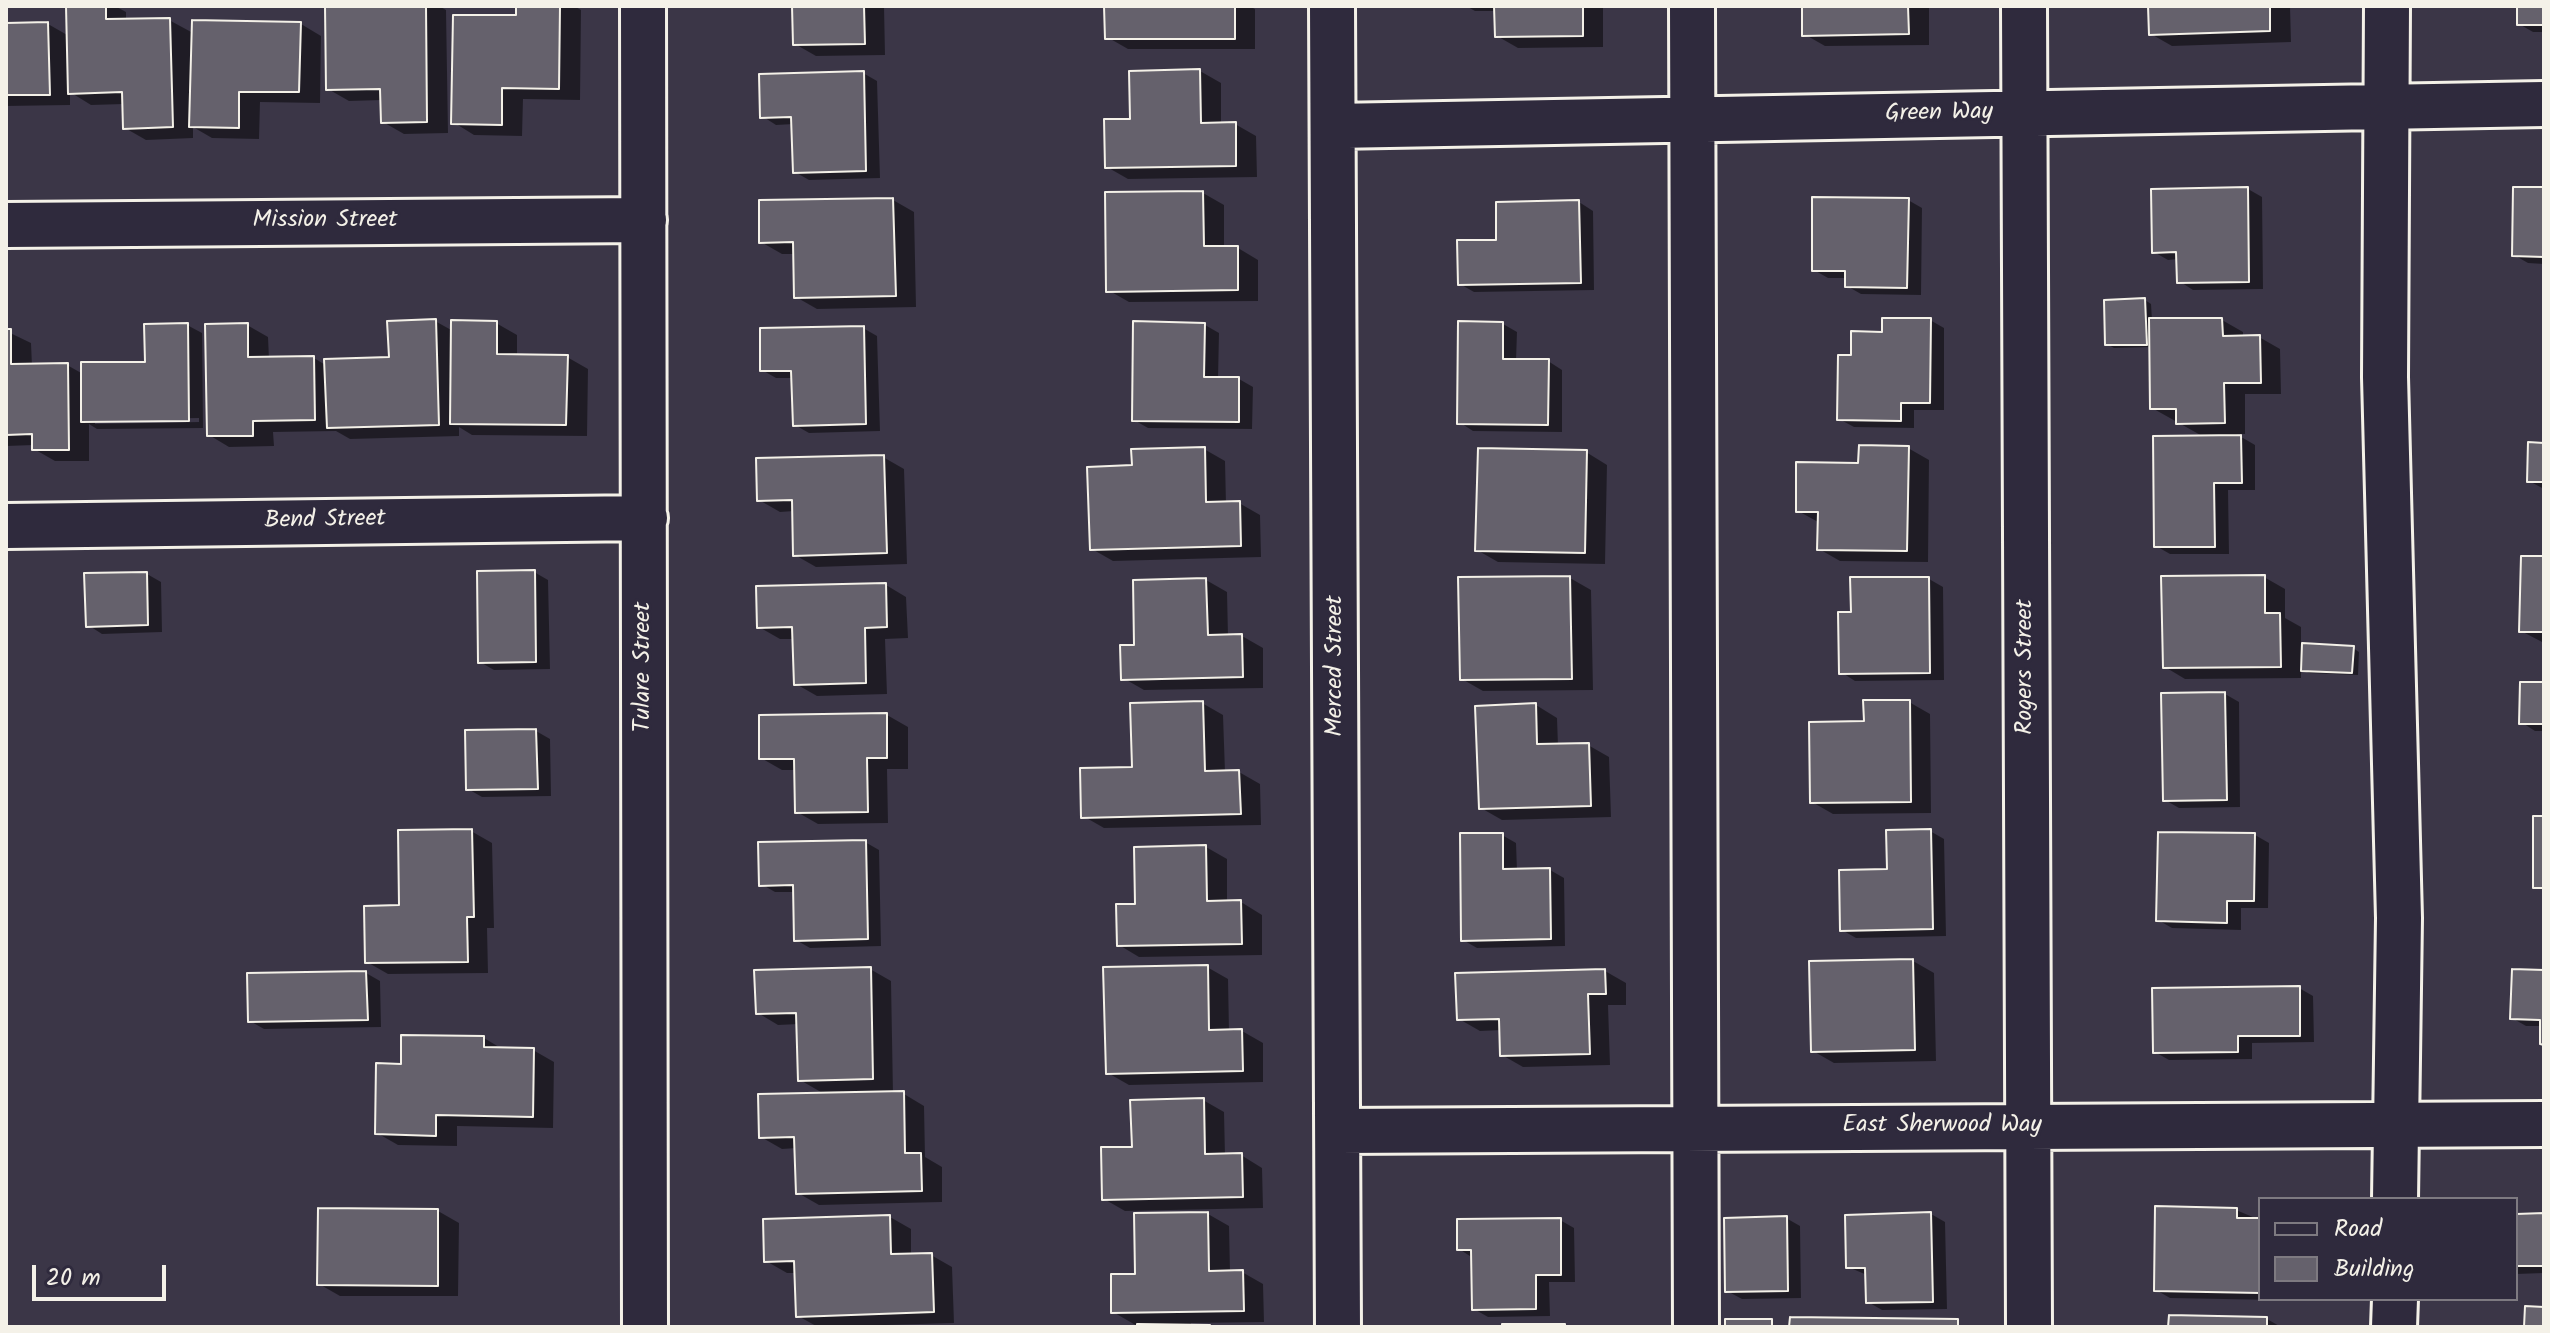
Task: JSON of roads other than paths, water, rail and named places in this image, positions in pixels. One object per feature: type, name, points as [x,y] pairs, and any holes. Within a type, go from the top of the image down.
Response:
[{"type":"street","name":"Tulare Street","points":[[643,6],[645,1327]]},
{"type":"street","name":"Merced Street","points":[[1332,6],[1340,1131],[1338,1327]]},
{"type":"street","points":[[1692,6],[1696,730],[1693,1129],[1696,1327]]},
{"type":"street","name":"Rogers Street","points":[[2024,6],[2029,1327]]},
{"type":"street","points":[[2387,6],[2385,377],[2399,918],[2395,1197]]},
{"type":"street","name":"Green Way","points":[[1334,126],[2544,104]]},
{"type":"street","name":"Mission Street","points":[[6,225],[644,220]]},
{"type":"street","name":"Bend Street","points":[[6,526],[645,518]]},
{"type":"street","name":"East Sherwood Way","points":[[1340,1131],[2544,1124]]},
{"type":"street","points":[[2394,1327],[2395,1301]]}]
